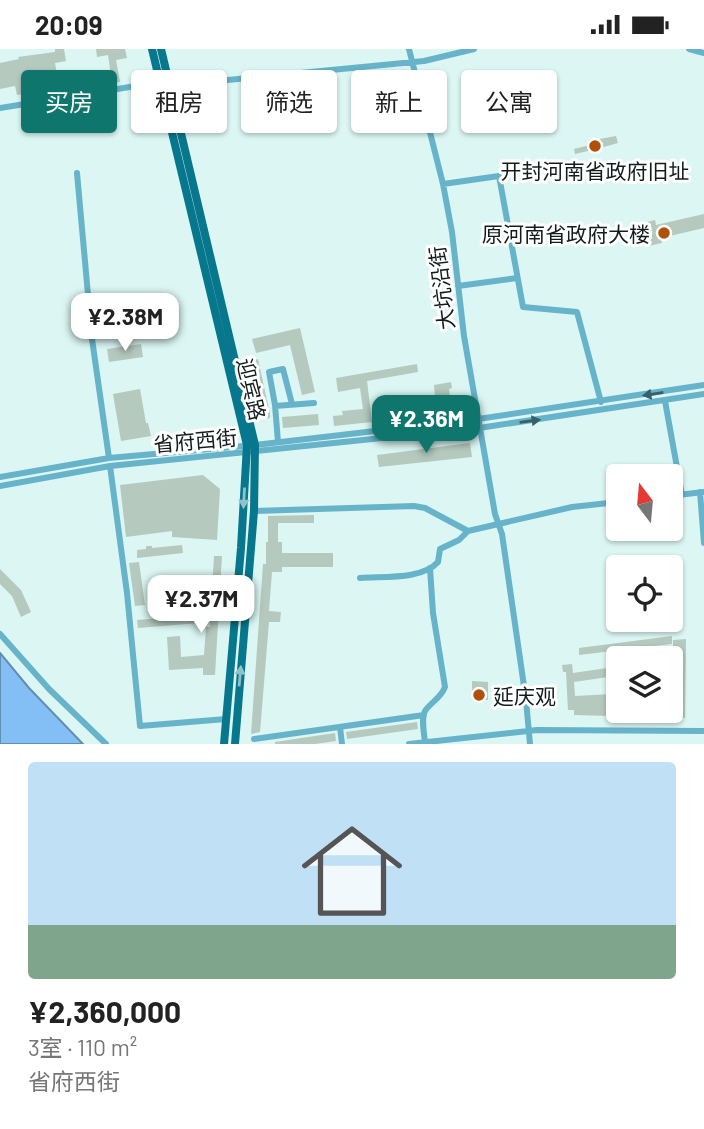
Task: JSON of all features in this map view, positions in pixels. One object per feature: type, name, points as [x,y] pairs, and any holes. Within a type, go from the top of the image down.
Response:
[{"type":"main road","name":"迎宾路","points":[[152,49],[160,70]]},
{"type":"main road","name":"迎宾路","points":[[161,49],[163,70]]},
{"type":"main road","name":"迎宾路","points":[[177,133],[251,449],[254,510],[234,744]]},
{"type":"main road","name":"迎宾路","points":[[224,744],[251,449]]},
{"type":"street","name":"大坑沿街","points":[[409,49],[443,184],[478,419],[499,525],[530,744]]},
{"type":"street","points":[[227,79],[413,63],[474,49]]},
{"type":"street","points":[[689,49],[704,53]]},
{"type":"street","points":[[0,108],[131,89]]},
{"type":"street","points":[[77,173],[92,339],[109,458]]},
{"type":"street","points":[[443,184],[499,176],[523,307],[577,312],[601,402]]},
{"type":"street","points":[[458,286],[517,278]]},
{"type":"street","points":[[278,442],[269,373],[283,369],[292,404]]},
{"type":"street","name":"省府西街","points":[[0,486],[110,466],[251,449],[278,442],[478,419],[704,385]]},
{"type":"street","name":"省府西街","points":[[0,477],[109,458],[251,449],[480,428],[704,394]]},
{"type":"street","points":[[665,401],[676,464]]},
{"type":"street","points":[[275,406],[314,403]]},
{"type":"street","points":[[110,466],[127,593],[140,726],[226,719]]},
{"type":"street","points":[[683,495],[702,492],[704,543]]},
{"type":"street","points":[[360,578],[415,574],[430,568],[438,562],[440,549],[458,540],[468,531],[572,507],[606,503]]},
{"type":"street","points":[[254,510],[414,506],[425,508],[468,531]]},
{"type":"street","points":[[254,739],[424,715],[445,688],[433,613],[430,568]]},
{"type":"street","points":[[0,634],[49,689],[106,744]]},
{"type":"street","points":[[424,715],[425,742]]},
{"type":"street","points":[[340,727],[342,744]]},
{"type":"street","points":[[409,744],[530,730],[704,731]]},
{"type":"water","points":[[0,653],[29,688],[83,744],[0,744]]},
{"type":"building","points":[[55,49],[64,49],[66,61],[55,63],[56,70],[21,70],[21,94],[17,95],[15,86],[0,89],[0,63],[19,59],[18,57],[55,52]]},
{"type":"building","points":[[96,49],[125,49],[127,58],[116,60],[120,82],[117,82],[117,70],[110,70],[108,55],[97,57]]},
{"type":"building","name":"开封河南省政府旧址","points":[[616,136],[618,143],[600,148],[600,151],[575,154],[574,149],[590,145],[589,141]]},
{"type":"building","name":"原河南省政府大楼","points":[[704,214],[704,228],[661,238],[662,243],[648,246],[643,223],[655,220],[656,225]]},
{"type":"building","points":[[136,317],[138,331],[105,336],[102,323]]},
{"type":"building","points":[[300,328],[315,392],[302,395],[290,345],[256,353],[252,339]]},
{"type":"building","points":[[141,344],[143,357],[109,362],[107,349]]},
{"type":"building","points":[[258,359],[270,414],[270,418],[266,419],[253,360]]},
{"type":"building","points":[[417,364],[418,372],[367,381],[372,422],[334,426],[333,416],[343,415],[342,411],[363,409],[360,388],[338,392],[336,378]]},
{"type":"building","points":[[451,382],[452,388],[449,389],[452,412],[438,414],[438,410],[393,416],[392,407],[428,402],[427,397],[435,396],[434,385]]},
{"type":"building","points":[[140,389],[151,436],[121,441],[113,394]]},
{"type":"building","points":[[318,414],[319,425],[283,428],[282,417]]},
{"type":"building","points":[[470,443],[472,457],[379,467],[377,455]]},
{"type":"building","points":[[203,475],[220,489],[217,540],[172,537],[172,531],[126,537],[120,485]]},
{"type":"building","points":[[314,515],[314,523],[278,523],[278,542],[282,542],[282,553],[333,553],[333,567],[282,567],[282,572],[272,572],[269,611],[281,612],[280,622],[269,622],[260,732],[251,734],[268,516]]},
{"type":"building","points":[[182,545],[183,553],[137,558],[137,550],[146,549],[146,546],[152,548]]},
{"type":"building","points":[[214,556],[222,556],[215,675],[203,675],[203,668],[169,670],[167,637],[180,636],[181,657],[204,655],[206,627],[210,627]]},
{"type":"building","points":[[139,562],[145,605],[135,606],[129,563]]},
{"type":"building","points":[[0,569],[21,590],[31,612],[21,617],[12,596],[0,584]]},
{"type":"building","points":[[199,615],[199,623],[138,628],[137,620]]},
{"type":"building","points":[[672,636],[672,644],[606,646],[606,652],[579,655],[579,648]]},
{"type":"building","points":[[686,639],[685,718],[683,646],[673,646],[673,640]]},
{"type":"building","points":[[572,664],[573,673],[606,668],[606,677],[574,682],[575,696],[606,694],[606,716],[574,715],[574,710],[568,710],[566,672],[563,672],[562,665]]},
{"type":"building","points":[[472,681],[488,682],[488,700],[472,700]]},
{"type":"building","points":[[417,722],[418,729],[347,739],[346,732]]},
{"type":"building","points":[[335,733],[336,741],[275,744],[275,742]]},
{"type":"place","name":"开封河南省政府旧址","points":[[595,146]]},
{"type":"place","name":"原河南省政府大楼","points":[[664,233]]},
{"type":"place","name":"延庆观","points":[[479,695]]}]
